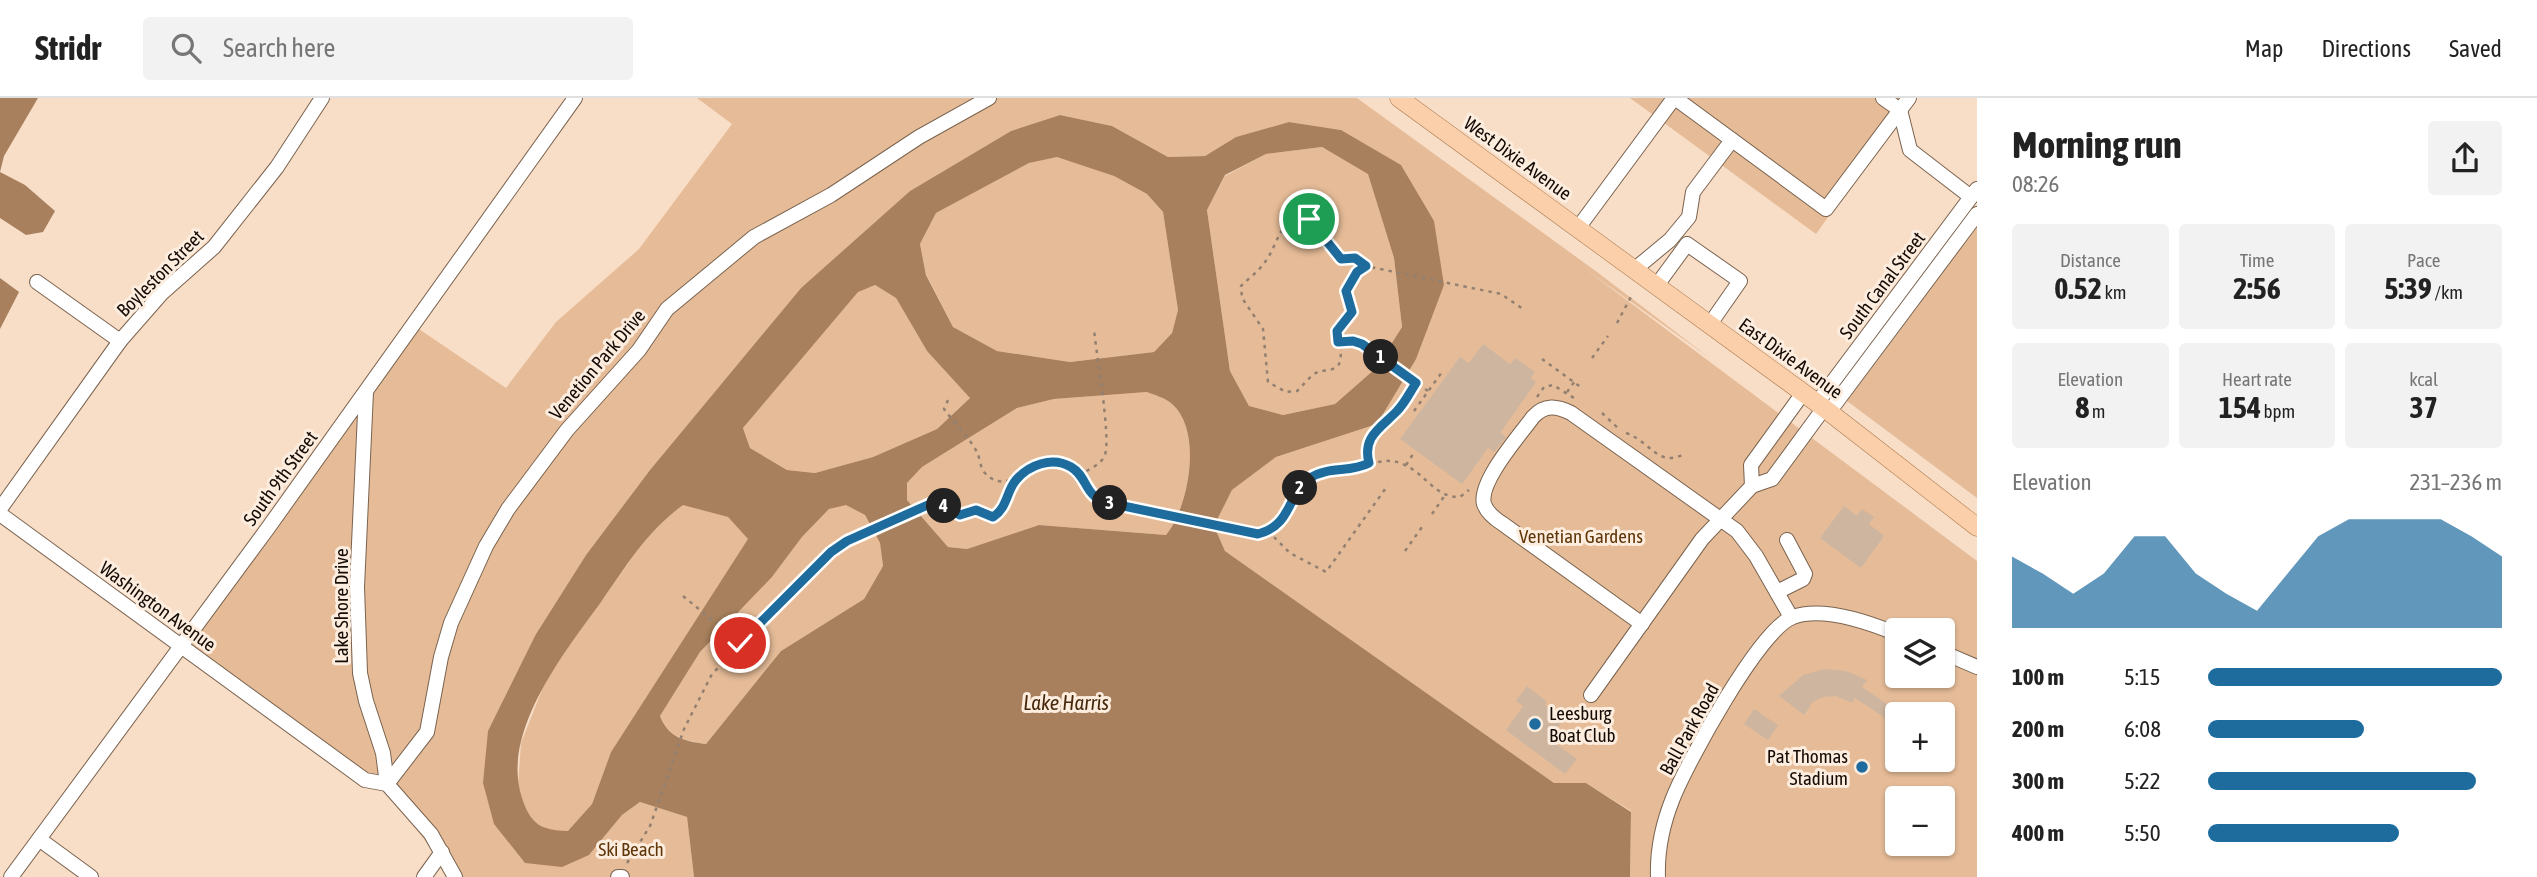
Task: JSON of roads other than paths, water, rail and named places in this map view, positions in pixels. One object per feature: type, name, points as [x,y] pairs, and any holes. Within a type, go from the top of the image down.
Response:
[{"type":"main road","name":"West Dixie Avenue","points":[[1399,98],[1578,228]]},
{"type":"main road","name":"East Dixie Avenue","points":[[1578,228],[1819,404],[1977,527]]},
{"type":"street","name":"Boyleston Street","points":[[0,512],[120,341],[162,293],[214,247],[277,167],[323,98]]},
{"type":"street","name":"South 9th Street","points":[[11,877],[366,392],[575,98]]},
{"type":"street","name":"Venetion Park Drive","points":[[387,784],[427,732],[441,657],[451,623],[476,567],[508,509],[567,430],[639,350],[667,309],[754,237],[831,195],[919,137],[989,98]]},
{"type":"street","points":[[1578,228],[1675,98],[1826,209],[1909,98]]},
{"type":"street","points":[[1883,98],[1900,110],[1910,150],[1974,193]]},
{"type":"street","points":[[1634,269],[1670,240],[1689,217],[1693,192],[1732,141]]},
{"type":"street","name":"South Canal Street","points":[[1819,404],[1974,193]]},
{"type":"street","points":[[1591,695],[1702,539],[1752,486],[1772,479],[1819,404],[1977,214]]},
{"type":"street","points":[[1657,285],[1687,244],[1740,281],[1710,324]]},
{"type":"street","points":[[37,282],[120,341]]},
{"type":"street","name":"Lake Shore Drive","points":[[366,392],[357,623],[360,673],[368,710],[383,753],[387,784]]},
{"type":"street","points":[[1752,486],[1751,465],[1819,404]]},
{"type":"street","points":[[1642,624],[1503,524],[1485,507],[1483,496],[1488,480],[1533,417],[1549,407],[1571,413],[1745,540],[1791,617],[1803,614],[1845,618],[1885,630]]},
{"type":"street","name":"Washington Avenue","points":[[0,512],[365,780],[387,784]]},
{"type":"street","points":[[1777,592],[1803,579],[1805,573],[1787,540]]},
{"type":"street","name":"Ball Park Road","points":[[1658,877],[1659,846],[1664,824],[1692,758],[1754,654],[1781,624],[1791,617]]},
{"type":"street","points":[[1955,658],[1977,667]]},
{"type":"street","points":[[387,784],[431,834],[455,877]]},
{"type":"street","points":[[39,839],[90,877]]},
{"type":"street","points":[[424,877],[442,852]]},
{"type":"water","points":[[0,98],[38,98],[4,156],[0,172]]},
{"type":"water","name":"Lake Harris","points":[[1060,115],[1112,126],[1168,157],[1205,156],[1236,137],[1289,122],[1341,130],[1401,165],[1434,221],[1444,285],[1416,359],[1377,424],[1276,457],[1232,490],[1214,526],[1225,551],[1554,783],[1586,783],[1631,812],[1630,877],[694,877],[687,817],[640,802],[622,815],[589,855],[562,867],[525,863],[494,824],[483,783],[488,731],[536,634],[586,555],[650,470],[801,288],[910,191],[1011,131]],"holes":[[[1322,147],[1368,174],[1394,258],[1402,327],[1376,368],[1335,404],[1283,415],[1249,406],[1230,371],[1207,210],[1225,175],[1266,154]],[[1057,157],[1114,176],[1147,194],[1163,212],[1178,310],[1172,333],[1154,352],[1070,362],[997,351],[953,327],[926,275],[920,244],[936,213],[1029,163]],[[875,285],[896,298],[927,351],[970,398],[937,429],[873,457],[815,473],[787,470],[750,448],[743,428],[858,292]],[[1147,392],[1172,404],[1182,416],[1190,450],[1189,469],[1181,507],[1166,535],[1039,525],[967,549],[948,547],[907,500],[907,483],[922,467],[1017,408],[1054,399]],[[683,505],[728,517],[748,539],[611,752],[592,804],[568,831],[544,827],[533,820],[525,807],[518,773],[520,747],[528,720],[570,644],[629,562],[659,526]],[[846,505],[865,515],[880,543],[883,566],[864,599],[781,651],[706,744],[684,740],[673,734],[660,716],[700,652],[772,577],[802,537],[829,509]]]},
{"type":"water","points":[[0,172],[25,185],[55,211],[43,232],[26,235],[0,218]]},
{"type":"water","points":[[0,278],[19,292],[0,329]]},
{"type":"place","name":"Leesburg Boat Club","points":[[1535,724]]},
{"type":"place","name":"Pat Thomas Stadium","points":[[1862,767]]},
{"type":"park label","name":"Venetian Gardens","points":[[1581,536]]},
{"type":"park label","name":"Ski Beach","points":[[631,849]]}]
